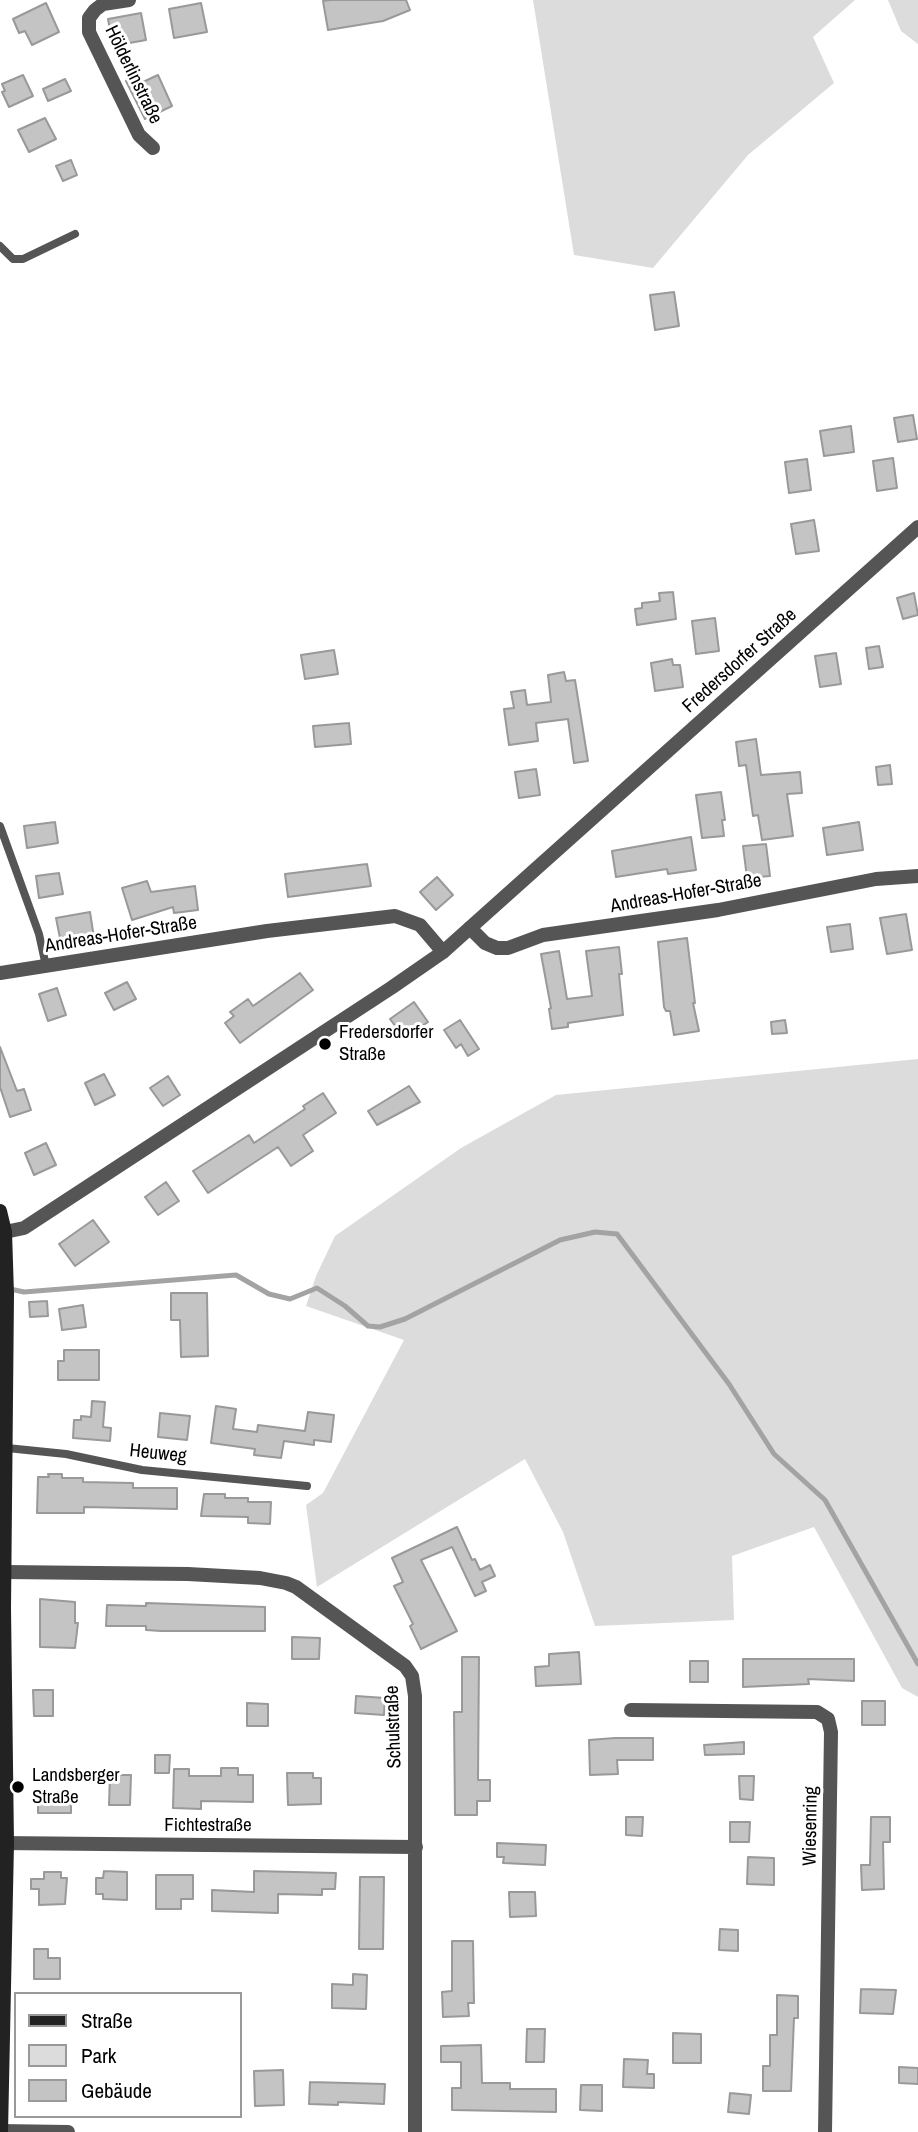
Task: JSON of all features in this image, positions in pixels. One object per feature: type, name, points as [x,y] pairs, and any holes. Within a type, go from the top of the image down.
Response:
[{"type":"main road","points":[[0,1212],[5,1232],[7,1289],[7,1448],[3,1517],[5,1572],[1,2131]]},
{"type":"street","name":"Hölderlinstraße","points":[[129,0],[103,4],[95,10],[89,18],[89,32],[139,135],[153,148]]},
{"type":"street","name":"Fredersdorfer Straße","points":[[5,1232],[29,1224],[443,952],[918,527]]},
{"type":"street","name":"Andreas-Hofer-Straße","points":[[470,928],[485,943],[497,948],[508,947],[543,935],[718,910],[876,878],[918,876]]},
{"type":"street","name":"Andreas-Hofer-Straße","points":[[0,973],[267,931],[395,916],[420,925],[443,952]]},
{"type":"street","name":"Schulstraße","points":[[5,1572],[260,1577],[296,1587],[405,1666],[412,1676],[415,1696],[415,2132]]},
{"type":"street","name":"Wiesenring","points":[[631,1710],[817,1712],[828,1719],[831,1732],[825,2132]]},
{"type":"street","name":"Fichtestraße","points":[[3,1843],[416,1847]]},
{"type":"street","points":[[1,2131],[68,2132]]},
{"type":"lane","points":[[0,246],[13,259],[23,259],[75,234]]},
{"type":"lane","points":[[0,826],[39,934],[46,966]]},
{"type":"lane","name":"Heuweg","points":[[7,1448],[66,1454],[142,1470],[307,1486]]},
{"type":"green space","points":[[533,0],[855,0],[813,37],[834,83],[748,155],[653,268],[574,255]]},
{"type":"green space","points":[[888,0],[918,0],[918,44],[901,31]]},
{"type":"green space","points":[[918,1059],[918,1697],[902,1688],[814,1527],[732,1556],[734,1620],[595,1626],[563,1532],[525,1459],[317,1587],[306,1505],[323,1493],[404,1340],[306,1306],[316,1276],[335,1236],[461,1148],[556,1095]]},
{"type":"building","points":[[406,0],[410,10],[383,21],[328,30],[323,1]]},
{"type":"building","points":[[46,3],[59,32],[32,45],[25,31],[19,33],[13,19]]},
{"type":"building","points":[[201,3],[207,32],[174,38],[169,9]]},
{"type":"building","points":[[141,13],[146,40],[113,46],[108,19]]},
{"type":"building","points":[[23,75],[33,96],[9,107],[2,92],[5,91],[2,84]]},
{"type":"building","points":[[139,75],[143,82],[158,75],[172,106],[145,119],[126,81]]},
{"type":"building","points":[[65,79],[71,91],[48,101],[43,89]]},
{"type":"building","points":[[45,118],[56,139],[29,152],[18,130]]},
{"type":"building","points":[[71,160],[77,175],[63,181],[56,166]]},
{"type":"building","points":[[674,292],[679,326],[655,330],[650,295]]},
{"type":"building","points":[[913,415],[917,439],[898,442],[894,418]]},
{"type":"building","points":[[851,426],[854,452],[824,456],[820,431]]},
{"type":"building","points":[[893,458],[897,488],[877,491],[873,461]]},
{"type":"building","points":[[807,459],[811,490],[789,493],[785,462]]},
{"type":"building","points":[[814,520],[819,551],[796,554],[791,524]]},
{"type":"building","points":[[673,592],[676,619],[637,625],[635,609],[642,608],[642,603],[660,601],[659,593]]},
{"type":"building","points":[[914,593],[918,615],[903,619],[897,598]]},
{"type":"building","points":[[715,618],[719,651],[696,654],[692,621]]},
{"type":"building","points":[[879,646],[883,667],[869,669],[866,648]]},
{"type":"building","points":[[334,650],[338,674],[305,679],[301,655]]},
{"type":"building","points":[[836,653],[841,684],[820,687],[815,656]]},
{"type":"building","points":[[672,659],[673,665],[680,665],[683,687],[655,691],[651,663]]},
{"type":"building","points":[[564,672],[566,681],[575,680],[588,761],[574,763],[568,719],[536,723],[538,741],[509,745],[504,709],[514,708],[511,692],[525,690],[527,705],[551,702],[548,675]]},
{"type":"building","points":[[349,723],[351,744],[315,747],[313,726]]},
{"type":"building","points":[[756,739],[761,775],[800,772],[802,793],[787,794],[793,836],[762,840],[758,815],[753,816],[746,765],[739,766],[736,742]]},
{"type":"building","points":[[890,765],[892,784],[878,785],[876,767]]},
{"type":"building","points":[[536,769],[540,795],[519,798],[515,772]]},
{"type":"building","points":[[721,792],[724,836],[702,838],[696,795]]},
{"type":"building","points":[[55,822],[58,843],[27,848],[24,826]]},
{"type":"building","points":[[859,822],[863,850],[827,855],[823,828]]},
{"type":"building","points":[[691,837],[696,870],[668,874],[667,869],[616,877],[612,851]]},
{"type":"building","points":[[766,844],[770,876],[747,878],[743,846]]},
{"type":"building","points":[[367,864],[371,886],[288,897],[285,874]]},
{"type":"building","points":[[59,873],[63,894],[39,898],[36,876]]},
{"type":"building","points":[[437,877],[453,895],[436,910],[420,892]]},
{"type":"building","points":[[147,881],[151,892],[195,886],[198,910],[174,913],[173,907],[132,920],[122,888]]},
{"type":"building","points":[[90,912],[94,938],[61,943],[56,918]]},
{"type":"building","points":[[906,914],[912,950],[887,954],[880,918]]},
{"type":"building","points":[[850,924],[853,949],[831,952],[827,927]]},
{"type":"building","points":[[687,938],[693,1003],[699,1031],[674,1035],[670,1011],[666,1011],[664,1007],[658,942]]},
{"type":"building","points":[[619,947],[623,1015],[568,1023],[568,1027],[552,1029],[541,954],[559,951],[567,999],[592,996],[586,951]]},
{"type":"building","points":[[300,973],[313,990],[240,1043],[225,1023],[234,1016],[230,1012],[248,999],[253,1006]]},
{"type":"building","points":[[127,982],[136,999],[114,1010],[105,993]]},
{"type":"building","points":[[57,988],[66,1015],[48,1021],[39,994]]},
{"type":"building","points":[[414,1002],[428,1022],[404,1038],[390,1019]]},
{"type":"building","points":[[460,1020],[479,1049],[468,1056],[461,1044],[456,1048],[444,1030]]},
{"type":"building","points":[[785,1020],[787,1033],[772,1034],[771,1022]]},
{"type":"building","points":[[0,1047],[17,1091],[24,1089],[31,1110],[10,1117],[0,1087]]},
{"type":"building","points":[[104,1074],[115,1095],[95,1105],[85,1083]]},
{"type":"building","points":[[168,1076],[180,1095],[163,1106],[150,1088]]},
{"type":"building","points":[[409,1086],[420,1102],[377,1125],[368,1111]]},
{"type":"building","points":[[323,1093],[336,1113],[303,1135],[313,1151],[291,1166],[278,1147],[208,1193],[193,1171],[249,1135],[254,1143],[305,1109],[303,1106]]},
{"type":"building","points":[[46,1143],[56,1165],[34,1175],[25,1153]]},
{"type":"building","points":[[166,1182],[179,1201],[158,1215],[145,1197]]},
{"type":"building","points":[[93,1220],[109,1242],[75,1266],[59,1244]]},
{"type":"building","points":[[171,1293],[207,1293],[208,1356],[181,1357],[180,1320],[171,1320]]},
{"type":"building","points":[[47,1301],[48,1316],[30,1317],[29,1302]]},
{"type":"building","points":[[83,1305],[86,1327],[62,1330],[59,1309]]},
{"type":"building","points":[[64,1350],[99,1350],[99,1380],[58,1380],[58,1361],[64,1361]]},
{"type":"building","points":[[92,1401],[105,1402],[103,1427],[111,1428],[110,1441],[73,1438],[74,1420],[81,1420],[81,1416],[91,1417]]},
{"type":"building","points":[[216,1406],[236,1409],[233,1429],[257,1432],[258,1425],[305,1431],[308,1412],[334,1415],[331,1442],[314,1440],[314,1445],[284,1441],[281,1458],[254,1455],[255,1449],[211,1443]]},
{"type":"building","points":[[160,1413],[190,1416],[187,1440],[158,1437]]},
{"type":"building","points":[[48,1474],[62,1474],[62,1478],[83,1478],[83,1482],[133,1483],[133,1488],[177,1488],[177,1509],[84,1507],[84,1513],[37,1513],[38,1477],[49,1477]]},
{"type":"building","points":[[204,1494],[248,1498],[248,1502],[271,1502],[270,1524],[248,1523],[248,1517],[201,1516]]},
{"type":"building","points":[[457,1527],[472,1560],[475,1559],[480,1570],[490,1565],[495,1576],[482,1582],[486,1591],[475,1596],[452,1547],[421,1560],[457,1631],[421,1649],[410,1626],[413,1624],[394,1586],[403,1582],[392,1558]]},
{"type":"building","points":[[40,1599],[75,1602],[75,1623],[78,1623],[75,1648],[40,1647]]},
{"type":"building","points":[[146,1603],[265,1607],[265,1631],[161,1631],[146,1630],[146,1626],[106,1626],[107,1605],[146,1606]]},
{"type":"building","points":[[292,1637],[320,1638],[319,1659],[292,1659]]},
{"type":"building","points":[[579,1652],[581,1684],[536,1686],[535,1667],[549,1666],[549,1654]]},
{"type":"building","points":[[462,1657],[479,1657],[478,1780],[490,1780],[490,1801],[477,1801],[477,1815],[455,1815],[454,1712],[462,1712]]},
{"type":"building","points":[[743,1659],[854,1659],[854,1681],[808,1679],[809,1684],[743,1687]]},
{"type":"building","points":[[690,1661],[708,1661],[708,1682],[690,1682]]},
{"type":"building","points":[[33,1690],[53,1690],[53,1716],[34,1716]]},
{"type":"building","points":[[356,1696],[385,1698],[384,1715],[355,1713]]},
{"type":"building","points":[[862,1701],[885,1701],[885,1725],[862,1725]]},
{"type":"building","points":[[247,1703],[268,1704],[268,1726],[247,1726]]},
{"type":"building","points":[[653,1738],[653,1760],[617,1760],[618,1774],[590,1775],[589,1740]]},
{"type":"building","points":[[744,1742],[744,1754],[705,1755],[704,1745]]},
{"type":"building","points":[[155,1755],[170,1755],[169,1773],[155,1773]]},
{"type":"building","points":[[221,1768],[238,1768],[238,1775],[253,1775],[253,1802],[201,1801],[201,1809],[173,1808],[174,1769],[189,1769],[189,1776],[221,1776]]},
{"type":"building","points":[[287,1773],[313,1773],[313,1778],[321,1778],[321,1804],[288,1805]]},
{"type":"building","points":[[110,1775],[131,1775],[130,1805],[109,1805]]},
{"type":"building","points":[[739,1776],[754,1776],[753,1800],[740,1799]]},
{"type":"building","points":[[38,1792],[71,1793],[71,1813],[38,1813]]},
{"type":"building","points":[[626,1817],[643,1817],[642,1836],[626,1835]]},
{"type":"building","points":[[871,1817],[890,1817],[890,1842],[883,1842],[884,1889],[862,1890],[861,1865],[870,1865]]},
{"type":"building","points":[[730,1822],[750,1822],[749,1842],[730,1842]]},
{"type":"building","points":[[497,1843],[546,1845],[545,1865],[503,1863],[504,1857],[497,1857]]},
{"type":"building","points":[[748,1857],[774,1858],[774,1885],[747,1884]]},
{"type":"building","points":[[104,1871],[127,1872],[127,1900],[103,1899],[103,1894],[96,1894],[96,1878],[103,1878]]},
{"type":"building","points":[[254,1871],[336,1873],[335,1889],[322,1889],[322,1895],[278,1894],[278,1913],[212,1911],[212,1890],[254,1892]]},
{"type":"building","points":[[44,1872],[61,1872],[61,1878],[67,1878],[65,1904],[39,1905],[39,1889],[31,1889],[31,1879],[44,1879]]},
{"type":"building","points":[[156,1875],[193,1875],[193,1899],[181,1899],[181,1909],[156,1909]]},
{"type":"building","points":[[360,1877],[384,1877],[383,1949],[359,1949]]},
{"type":"building","points":[[509,1892],[535,1892],[536,1916],[510,1917]]},
{"type":"building","points":[[720,1929],[738,1930],[738,1951],[719,1950]]},
{"type":"building","points":[[452,1941],[473,1941],[474,2003],[468,2003],[469,2016],[443,2017],[442,1992],[452,1991]]},
{"type":"building","points":[[34,1949],[48,1949],[48,1958],[60,1958],[60,1979],[34,1979]]},
{"type":"building","points":[[353,1974],[367,1975],[366,2009],[332,2008],[332,1984],[353,1985]]},
{"type":"building","points":[[861,1989],[896,1990],[893,2014],[860,2013]]},
{"type":"building","points":[[777,1995],[798,1996],[798,2018],[794,2018],[791,2091],[763,2091],[763,2066],[770,2066],[770,2035],[777,2035]]},
{"type":"building","points":[[527,2029],[545,2029],[544,2062],[526,2062]]},
{"type":"building","points":[[673,2033],[701,2034],[701,2063],[673,2063]]},
{"type":"building","points":[[481,2045],[482,2083],[510,2083],[510,2089],[556,2089],[556,2112],[452,2110],[452,2088],[461,2088],[461,2062],[441,2062],[441,2046]]},
{"type":"building","points":[[624,2059],[648,2060],[647,2074],[654,2074],[654,2088],[623,2087]]},
{"type":"building","points":[[899,2067],[918,2068],[918,2084],[899,2083]]},
{"type":"building","points":[[283,2070],[284,2105],[255,2106],[254,2071]]},
{"type":"building","points":[[310,2082],[385,2084],[384,2104],[309,2104]]},
{"type":"building","points":[[581,2085],[602,2085],[602,2111],[580,2110]]},
{"type":"building","points":[[730,2093],[751,2095],[749,2114],[728,2112]]},
{"type":"waterway","points":[[10,1289],[24,1292],[236,1275],[269,1294],[290,1299],[317,1288],[345,1306],[368,1326],[380,1327],[405,1319],[560,1240],[595,1232],[617,1234],[729,1384],[774,1454],[825,1500],[918,1664]]},
{"type":"place","name":"Fredersdorfer Straße","points":[[325,1044]]},
{"type":"place","name":"Landsberger Straße","points":[[18,1787]]}]
